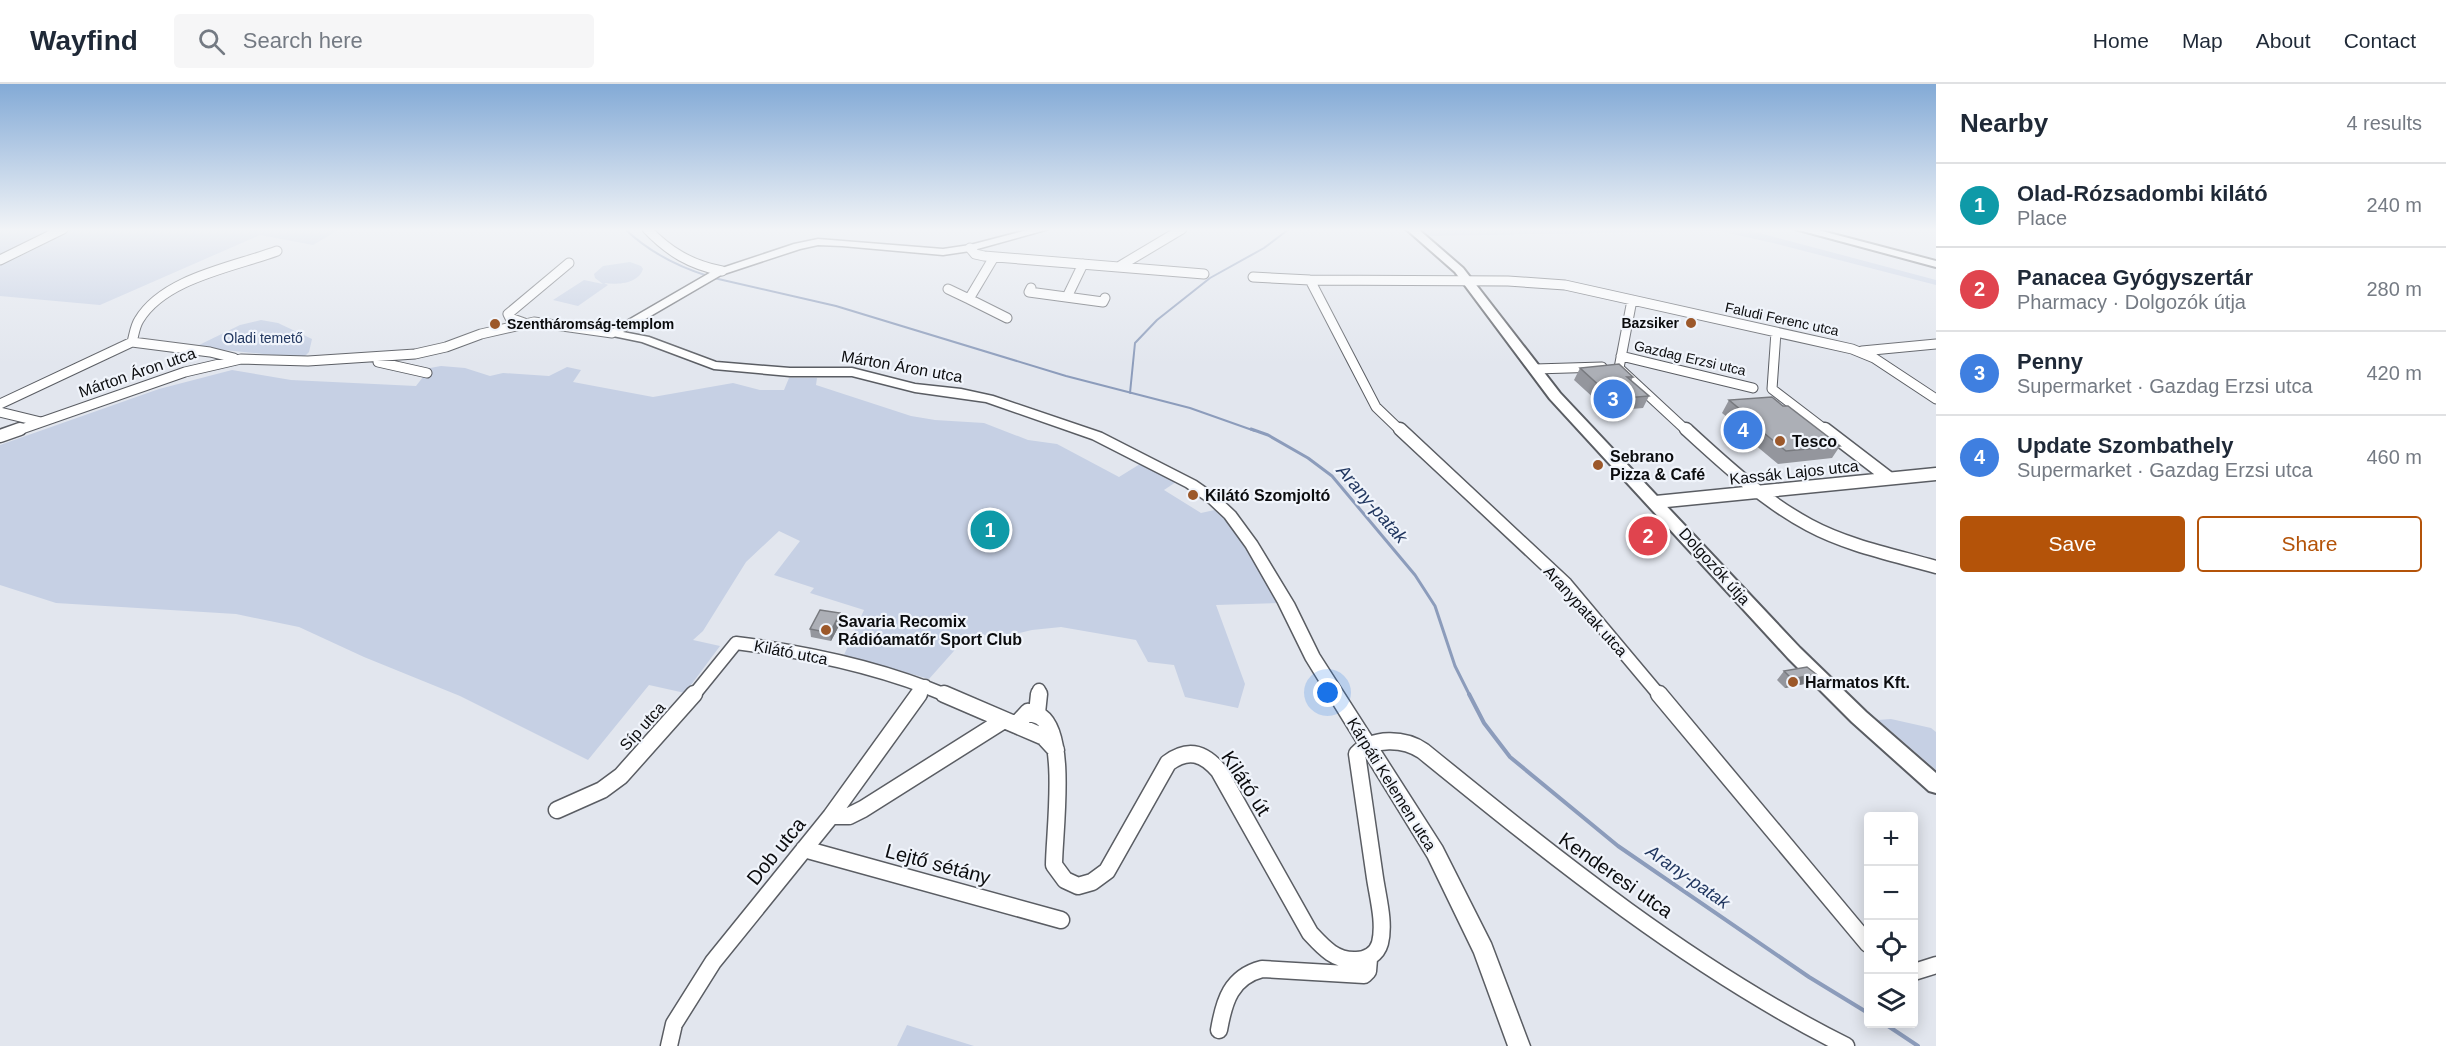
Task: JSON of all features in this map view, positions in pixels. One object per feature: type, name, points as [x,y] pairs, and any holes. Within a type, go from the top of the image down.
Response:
[{"type":"main road","name":"Dolgozók útja","points":[[1461,274],[1555,396],[1802,660],[1859,717],[1936,785]]},
{"type":"street","points":[[132,342],[132,334],[138,320],[148,308],[170,290],[209,274]]},
{"type":"street","points":[[525,323],[510,318],[508,314],[556,274]]},
{"type":"street","points":[[612,333],[716,274]]},
{"type":"street","points":[[969,299],[984,274]]},
{"type":"street","points":[[1067,297],[1078,274]]},
{"type":"street","name":"Faludi Ferenc utca","points":[[1253,277],[1310,280],[1546,283],[1861,351],[1936,399]]},
{"type":"street","name":"Aranypatak utca","points":[[1310,280],[1376,407],[1566,584],[1864,938]]},
{"type":"street","points":[[1031,288],[1029,292],[1103,302],[1105,298]]},
{"type":"street","points":[[948,289],[1007,318]]},
{"type":"street","name":"Gazdag Erzsi utca","points":[[1632,300],[1619,368],[1691,434],[1761,493],[1822,532],[1854,544],[1936,567]]},
{"type":"street","points":[[631,337],[648,312]]},
{"type":"street","name":"Márton Áron utca","points":[[0,436],[185,372],[241,359],[308,361],[428,351],[525,323],[545,323],[645,339],[714,365],[790,372],[852,372],[915,388],[961,393],[989,399],[1096,436],[1191,484]]},
{"type":"street","points":[[1776,332],[1772,388],[1889,478]]},
{"type":"street","points":[[0,404],[132,342],[210,352],[241,359]]},
{"type":"street","points":[[1861,351],[1936,344]]},
{"type":"street","name":"Gazdag Erzsi utca","points":[[1621,356],[1753,388]]},
{"type":"street","name":"Márton Áron utca","points":[[361,358],[427,372]]},
{"type":"street","points":[[1535,369],[1619,368]]},
{"type":"street","points":[[0,412],[41,422]]},
{"type":"street","name":"Kassák Lajos utca","points":[[1656,502],[1936,474]]},
{"type":"street","name":"Kárpáti Kelemen utca","points":[[1191,484],[1230,515],[1252,545],[1286,603],[1312,656],[1366,746],[1416,819],[1450,880],[1484,950],[1519,1046]]},
{"type":"street","name":"Kilátó utca","points":[[736,643],[758,644],[846,663],[925,686]]},
{"type":"street","name":"Síp utca","points":[[558,810],[573,801],[602,790],[621,776],[674,719],[736,643]]},
{"type":"street","points":[[925,686],[1044,737],[1056,751]]},
{"type":"street","name":"Dob utca","points":[[669,1046],[674,1024],[687,1000],[831,816],[925,686]]},
{"type":"street","points":[[831,816],[849,816],[863,809],[1028,712],[1036,713],[1039,690]]},
{"type":"street","name":"Kilátó út","points":[[1036,713],[1043,716],[1053,733],[1058,761],[1053,851],[1058,874],[1066,881],[1075,886],[1087,885],[1107,871],[1168,763],[1181,753],[1196,753],[1212,762],[1219,771],[1310,933],[1322,947],[1338,957],[1354,961],[1369,958]]},
{"type":"street","name":"Kenderesi utca","points":[[1366,746],[1380,742],[1411,745],[1421,750],[1554,858],[1677,944],[1757,997],[1846,1046]]},
{"type":"street","points":[[1219,1030],[1226,994],[1240,978],[1252,970],[1364,975],[1368,971],[1369,958],[1377,950],[1382,937],[1357,754],[1366,746]]},
{"type":"street","name":"Lejtő sétány","points":[[804,849],[1060,920]]},
{"type":"street","points":[[1918,971],[1936,965]]},
{"type":"green space","points":[[0,274],[171,274],[100,305],[0,296]]},
{"type":"green space","points":[[594,274],[640,274],[632,281],[604,283],[608,285],[578,306],[553,300],[584,280],[603,284],[595,278]]},
{"type":"green space","points":[[1893,274],[1913,274],[1936,280],[1936,285]]},
{"type":"green space","name":"Oladi temető","points":[[261,320],[278,323],[312,339],[309,352],[303,358],[195,347],[240,325]]},
{"type":"green space","points":[[441,366],[465,368],[490,376],[503,373],[549,376],[567,367],[581,370],[573,382],[653,397],[733,383],[760,390],[784,390],[789,378],[817,378],[816,385],[911,416],[984,423],[1028,440],[1057,444],[1119,477],[1140,464],[1176,482],[1164,490],[1201,513],[1219,509],[1248,545],[1281,603],[1216,605],[1245,684],[1238,708],[1185,697],[1174,665],[1148,662],[1136,640],[1061,627],[1006,636],[969,634],[929,679],[844,655],[864,610],[810,593],[814,588],[774,575],[800,541],[779,531],[746,562],[703,631],[693,640],[720,646],[685,693],[649,685],[588,760],[460,696],[364,657],[299,627],[236,614],[56,603],[0,585],[0,445],[159,389],[232,370],[291,380],[416,386],[430,368]]},
{"type":"green space","points":[[1891,719],[1931,728],[1936,732],[1936,770],[1878,720]]},
{"type":"green space","points":[[907,1025],[974,1046],[897,1046]]},
{"type":"building","points":[[1619,364],[1633,377],[1627,377],[1649,396],[1614,399],[1580,368]]},
{"type":"building","points":[[1772,397],[1783,406],[1788,406],[1840,446],[1786,451],[1737,411],[1742,411],[1729,400]]},
{"type":"building","points":[[820,610],[840,613],[830,633],[810,629]]},
{"type":"building","points":[[1807,667],[1816,674],[1792,679],[1784,671]]},
{"type":"waterway","name":"Arany-patak","points":[[702,274],[708,276]]},
{"type":"waterway","points":[[1130,393],[1135,343],[1157,320],[1217,274]]},
{"type":"waterway","name":"Arany-patak","points":[[714,278],[836,306],[1066,376],[1130,393]]},
{"type":"waterway","name":"Arany-patak","points":[[1130,393],[1190,408],[1255,431]]},
{"type":"waterway","name":"Arany-patak","points":[[1251,429],[1268,435],[1308,458],[1332,476],[1415,575],[1435,606],[1455,666],[1469,694]]},
{"type":"waterway","name":"Arany-patak","points":[[1469,694],[1484,723],[1510,757],[1618,846],[1809,977],[1864,1011]]},
{"type":"waterway","name":"Arany-patak","points":[[1891,1028],[1918,1046]]},
{"type":"place","name":"Bazsiker","points":[[1691,323]]},
{"type":"place","name":"Szentháromság-templom","points":[[495,324]]},
{"type":"place","name":"Penny","points":[[1613,399]]},
{"type":"place","name":"Update Szombathely","points":[[1743,430]]},
{"type":"place","name":"Tesco","points":[[1780,441]]},
{"type":"place","name":"Sebrano Pizza & Café","points":[[1598,465]]},
{"type":"place","name":"Kilátó Szomjoltó","points":[[1193,495]]},
{"type":"place","name":"Olad-Rózsadombi kilátó","points":[[990,530]]},
{"type":"place","name":"Panacea Gyógyszertár","points":[[1648,536]]},
{"type":"place","name":"Savaria Recomix Rádióamatőr Sport Club","points":[[826,630]]},
{"type":"place","name":"Harmatos Kft.","points":[[1793,682]]}]
